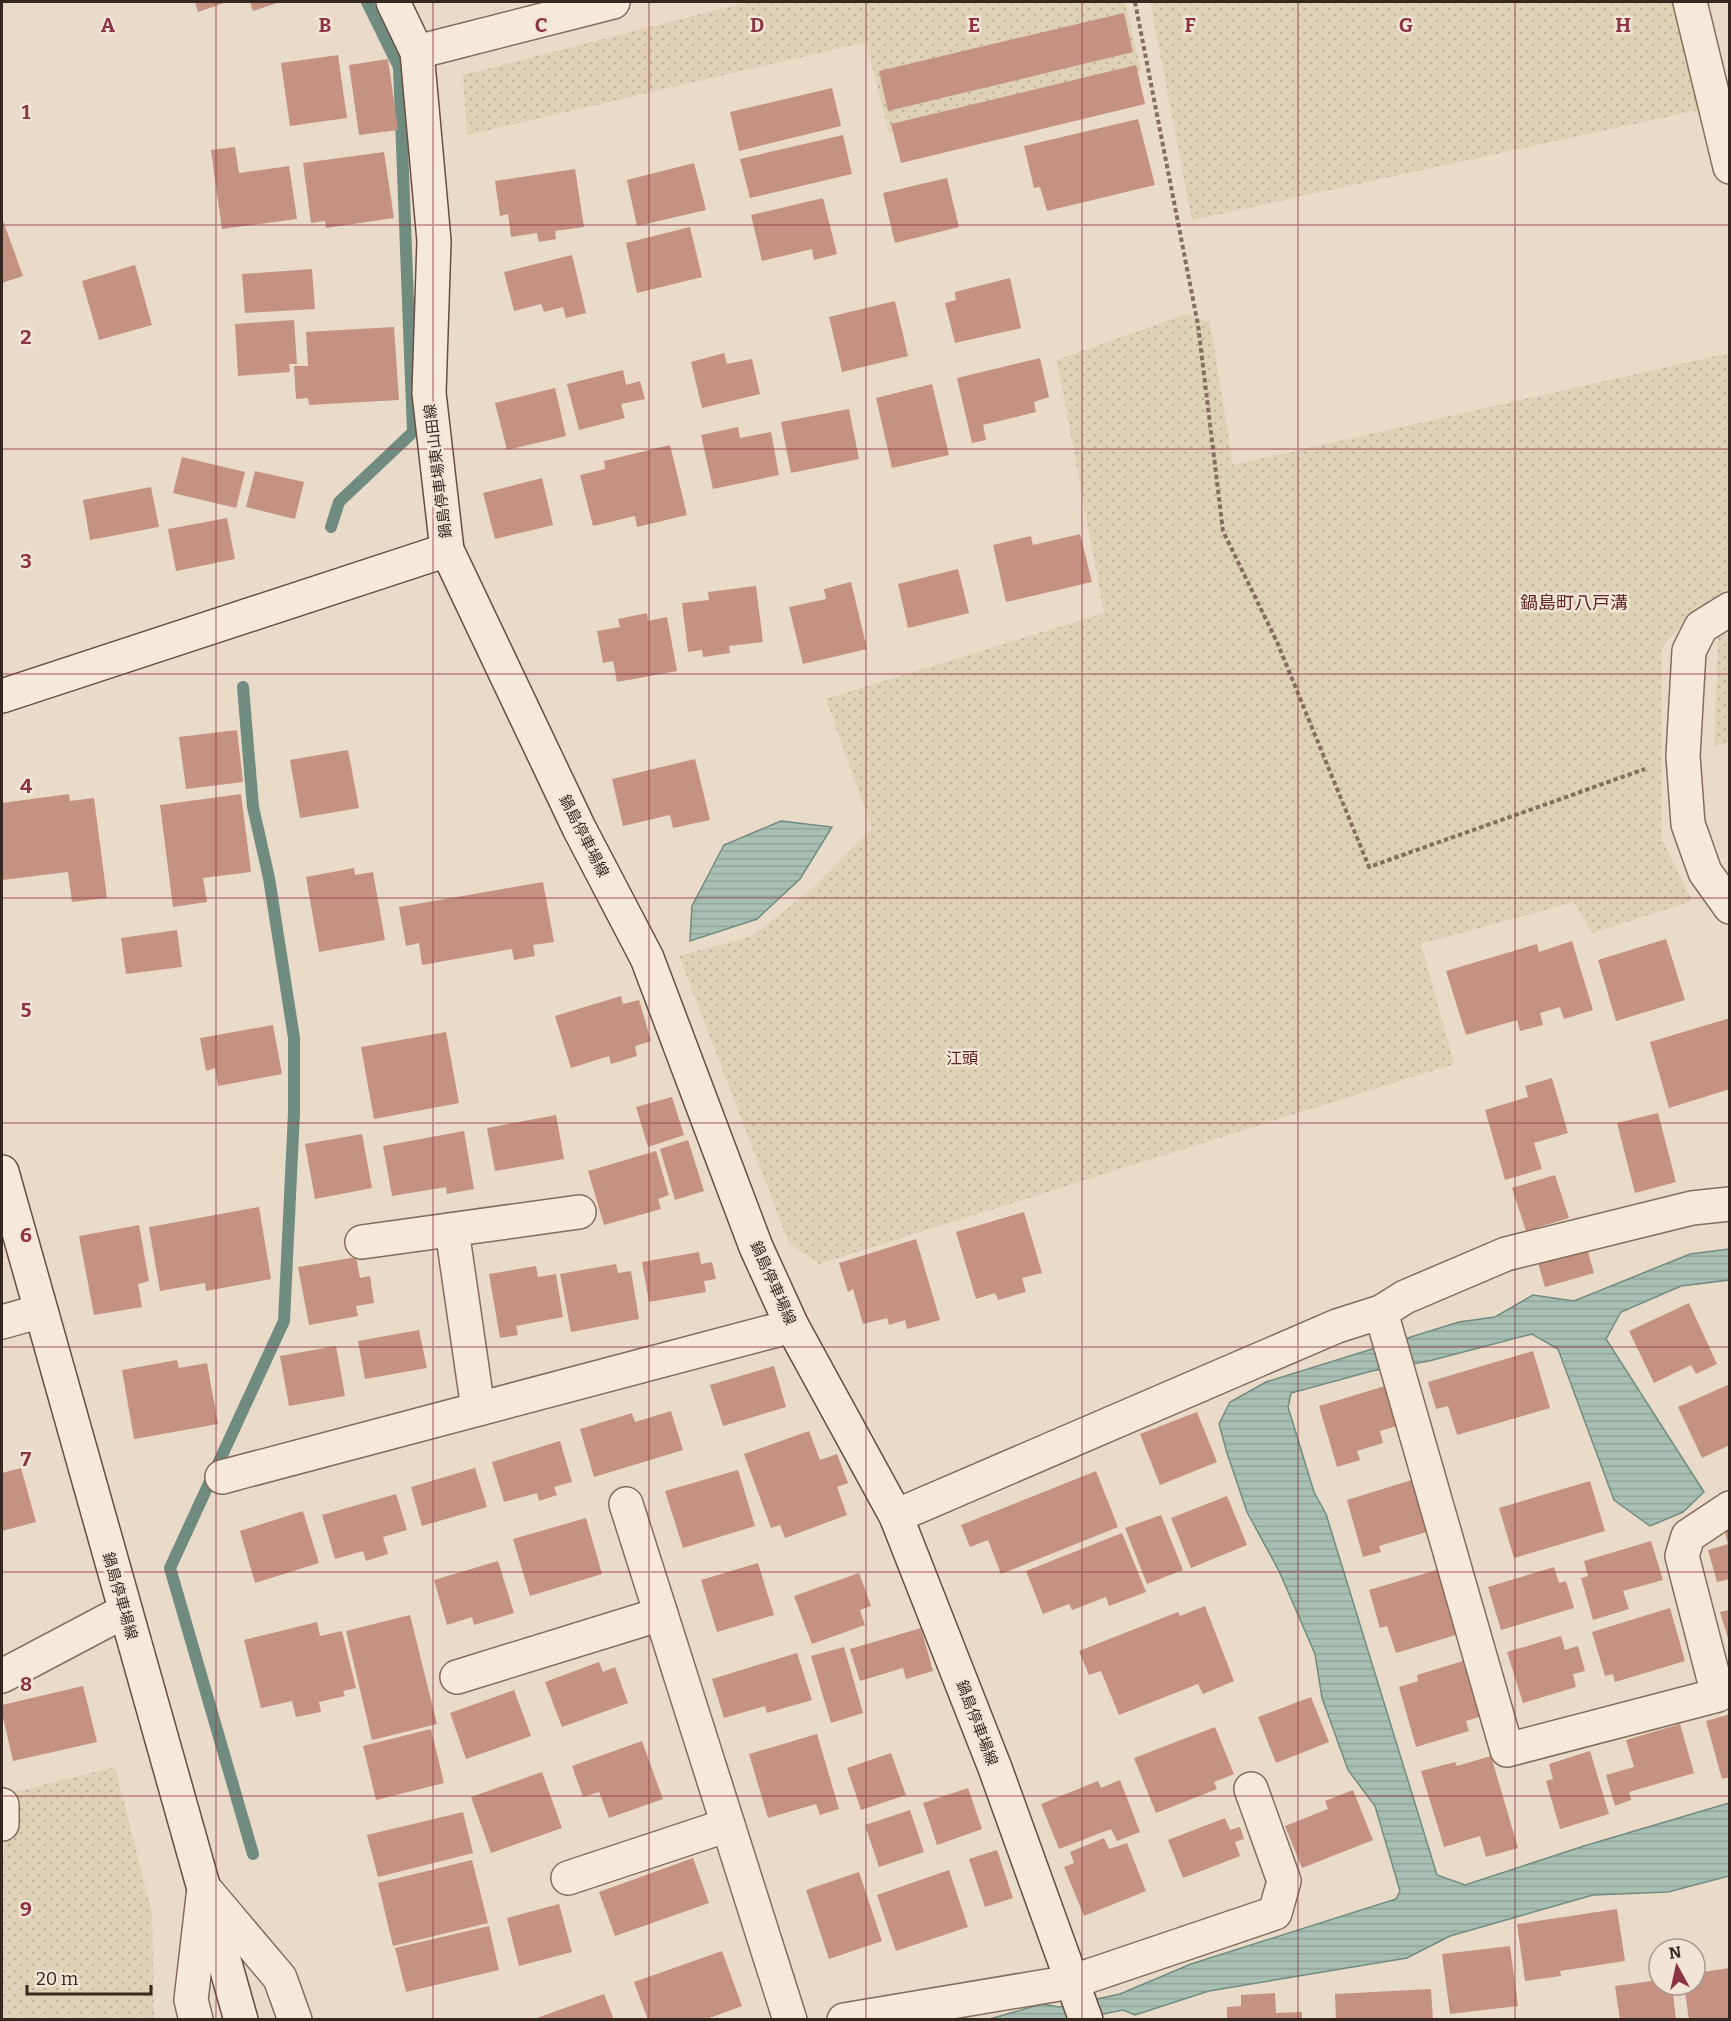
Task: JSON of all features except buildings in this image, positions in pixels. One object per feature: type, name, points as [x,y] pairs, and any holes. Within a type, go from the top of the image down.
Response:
[{"type":"street","name":"鍋島停車場東山田線","points":[[2,696],[447,550],[429,393],[434,241],[417,52],[393,2]]},
{"type":"street","points":[[417,52],[613,2]]},
{"type":"street","points":[[1690,2],[1730,168]]},
{"type":"street","name":"鍋島停車場線","points":[[447,550],[579,828],[647,958],[756,1247],[792,1326],[896,1516],[995,1768],[1078,1999]]},
{"type":"street","points":[[1730,609],[1701,627],[1689,651],[1683,756],[1688,824],[1705,872],[1730,907]]},
{"type":"street","name":"鍋島停車場線","points":[[2,1172],[241,2019]]},
{"type":"street","points":[[896,1516],[1337,1326],[1383,1322],[1405,1297],[1506,1254],[1692,1208],[1730,1204]]},
{"type":"street","points":[[362,1242],[579,1212]]},
{"type":"street","points":[[452,1230],[478,1409]]},
{"type":"street","points":[[2,1323],[41,1311]]},
{"type":"street","points":[[1383,1322],[1508,1750],[1724,1694],[1682,1556],[1688,1536],[1730,1508]]},
{"type":"street","points":[[222,1477],[792,1326]]},
{"type":"street","points":[[626,1504],[790,2019]]},
{"type":"street","points":[[2,1676],[125,1611]]},
{"type":"street","points":[[457,1677],[662,1614]]},
{"type":"street","points":[[843,2019],[1078,1999],[1275,1913],[1284,1881],[1251,1789]]},
{"type":"street","points":[[2,1805],[2,1824]]},
{"type":"street","points":[[568,1878],[728,1825]]},
{"type":"street","points":[[196,2019],[191,2000],[204,1888]]},
{"type":"street","points":[[204,1888],[280,1978],[295,2019]]},
{"type":"path","points":[[1135,2],[1198,325],[1223,531],[1277,642],[1369,867],[1683,756]]},
{"type":"shaded area","points":[[747,2],[1125,2],[1141,70],[889,132],[866,42],[467,135],[463,75]]},
{"type":"shaded area","points":[[1150,2],[1672,2],[1699,110],[1192,220]]},
{"type":"shaded area","points":[[1186,314],[1210,322],[1233,465],[1729,353],[1729,588],[1693,613],[1662,647],[1662,839],[1692,901],[1592,933],[1574,902],[1421,944],[1454,1064],[819,1264],[789,1243],[679,956],[752,936],[813,888],[872,828],[826,699],[1104,613],[1057,360]]},
{"type":"shaded area","points":[[1729,632],[1729,742],[1714,747],[1718,638]]},
{"type":"shaded area","points":[[781,821],[832,827],[800,879],[757,919],[690,941],[692,906],[724,845]]},
{"type":"shaded area","points":[[1729,1249],[1729,1280],[1681,1286],[1621,1312],[1606,1339],[1704,1492],[1683,1512],[1650,1526],[1614,1500],[1558,1349],[1532,1334],[1429,1361],[1372,1371],[1291,1393],[1288,1407],[1314,1492],[1326,1514],[1437,1875],[1465,1885],[1584,1846],[1729,1803],[1729,1876],[1668,1892],[1593,1895],[1450,1936],[1407,1958],[1209,1991],[1135,2015],[1123,2010],[1079,2019],[986,2020],[1042,2004],[1059,2007],[1120,1994],[1191,1964],[1396,1899],[1400,1891],[1375,1806],[1348,1770],[1322,1698],[1315,1654],[1279,1571],[1247,1512],[1219,1424],[1230,1402],[1266,1382],[1459,1322],[1495,1317],[1533,1295],[1574,1301],[1690,1254]]},
{"type":"shaded area","points":[[115,1767],[152,1914],[154,2019],[2,2019],[2,1862],[14,1792]]},
{"type":"waterway","points":[[331,527],[339,502],[413,432],[399,67],[367,2]]},
{"type":"waterway","points":[[243,687],[253,807],[269,878],[294,1038],[294,1113],[284,1321],[170,1568],[253,1854]]},
{"type":"district","name":"鍋島町八戸溝","points":[[1574,603]]},
{"type":"district","name":"江頭","points":[[962,1058]]}]
